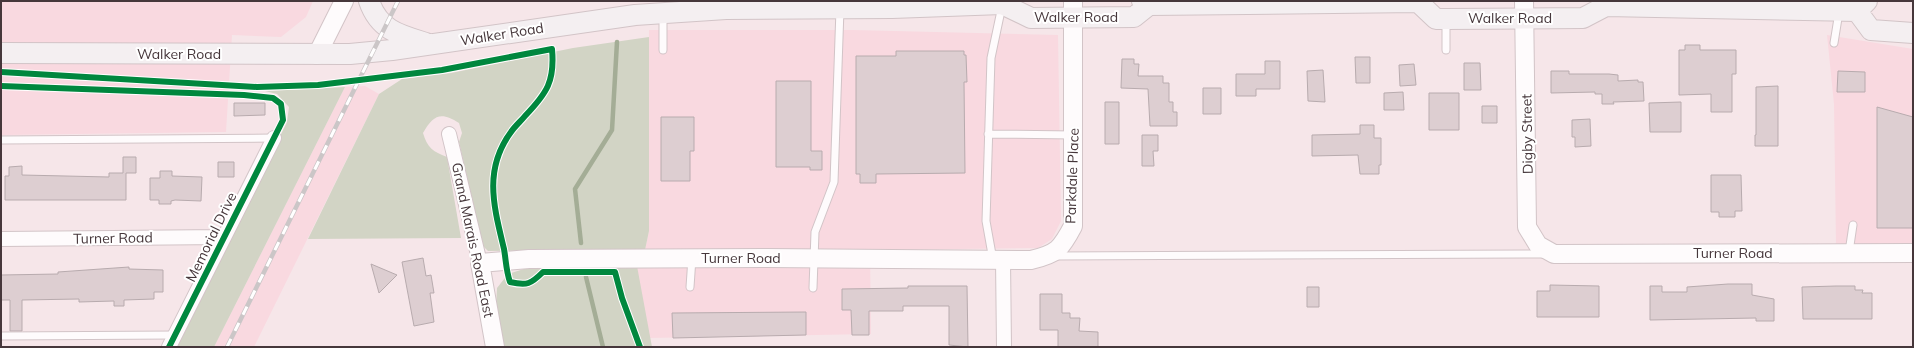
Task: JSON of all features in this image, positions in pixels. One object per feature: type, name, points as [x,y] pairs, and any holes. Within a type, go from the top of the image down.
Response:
[{"type":"main road","points":[[369,1],[373,14],[383,25],[400,35],[432,45]]},
{"type":"main road","name":"Walker Road","points":[[1,53],[350,54],[432,45],[581,21],[727,5],[788,5],[840,8],[995,3],[1030,18],[1073,9],[1134,17],[1152,3],[1419,2],[1436,19],[1524,10],[1583,18],[1612,4],[1805,5],[1854,7]]},
{"type":"main road","points":[[1854,7],[1872,30],[1913,33]]},
{"type":"street","points":[[317,55],[344,1]]},
{"type":"street","name":"Parkdale Place","points":[[1050,256],[1064,243],[1074,226],[1073,9]]},
{"type":"street","name":"Digby Street","points":[[1524,10],[1528,227],[1538,244],[1554,254]]},
{"type":"street","name":"Grand Marais Road East","points":[[449,134],[480,263],[495,347]]},
{"type":"street","name":"Memorial Drive","points":[[172,341],[274,138]]},
{"type":"street","name":"Turner Road","points":[[1,239],[224,237]]},
{"type":"street","name":"Turner Road","points":[[1554,254],[1913,253]]},
{"type":"street","points":[[1004,347],[998,260],[1031,260],[1050,256]]},
{"type":"street","name":"Turner Road","points":[[480,263],[529,259],[692,258],[998,260]]},
{"type":"lane","points":[[995,3],[991,58],[986,221],[998,260]]},
{"type":"lane","points":[[1834,43],[1854,7]]},
{"type":"lane","points":[[813,288],[815,232],[834,182],[840,8]]},
{"type":"lane","points":[[663,13],[663,50]]},
{"type":"lane","points":[[1446,19],[1446,50]]},
{"type":"lane","points":[[988,134],[1074,135]]},
{"type":"lane","points":[[1,140],[274,138]]},
{"type":"lane","points":[[1849,252],[1853,225]]},
{"type":"lane","points":[[1050,256],[1554,254]]},
{"type":"lane","points":[[690,287],[692,258]]},
{"type":"lane","points":[[1,336],[172,341]]},
{"type":"shaded area","points":[[1,1],[313,1],[306,17],[281,37],[232,35],[226,132],[1,135]]},
{"type":"shaded area","points":[[649,30],[853,30],[1058,35],[1061,221],[1052,239],[1038,248],[870,250],[871,334],[649,338],[637,266],[645,250],[649,231]]},
{"type":"shaded area","points":[[1827,35],[1913,49],[1913,245],[1836,245],[1834,104]]},
{"type":"shaded area","points":[[649,37],[649,231],[645,250],[488,251],[483,246],[459,142],[462,133],[459,123],[453,119],[442,116],[430,122],[423,133],[426,142],[431,148],[447,157],[461,238],[308,239],[379,94],[402,79],[451,73],[573,48]]},
{"type":"shaded area","points":[[365,86],[379,94],[254,347],[214,347],[345,87]]},
{"type":"shaded area","points":[[345,87],[214,347],[176,347],[287,122],[289,107],[277,94],[265,91]]},
{"type":"shaded area","points":[[637,266],[652,347],[504,347],[496,307],[497,288],[508,274],[527,268]]},
{"type":"building","points":[[1685,45],[1700,45],[1700,50],[1736,50],[1736,74],[1732,74],[1732,112],[1711,112],[1711,94],[1679,95],[1679,50],[1685,50]]},
{"type":"building","points":[[896,51],[964,51],[964,55],[966,55],[967,82],[964,82],[965,173],[876,174],[876,183],[860,183],[860,174],[856,174],[856,56],[896,56]]},
{"type":"building","points":[[1355,57],[1370,57],[1370,83],[1356,83]]},
{"type":"building","points":[[1122,59],[1134,59],[1134,64],[1139,64],[1138,76],[1163,76],[1163,83],[1169,83],[1169,102],[1173,102],[1173,112],[1177,112],[1177,126],[1150,126],[1148,89],[1121,88]]},
{"type":"building","points":[[1265,61],[1280,61],[1280,89],[1256,89],[1256,96],[1236,96],[1236,74],[1265,74]]},
{"type":"building","points":[[1464,63],[1480,63],[1481,90],[1464,90]]},
{"type":"building","points":[[1414,64],[1416,85],[1400,86],[1399,65]]},
{"type":"building","points":[[1323,70],[1325,102],[1308,101],[1307,71]]},
{"type":"building","points":[[1551,71],[1569,71],[1569,74],[1618,75],[1618,81],[1638,80],[1638,82],[1643,82],[1644,101],[1613,102],[1614,104],[1602,104],[1602,94],[1595,94],[1595,92],[1551,93]]},
{"type":"building","points":[[1838,71],[1865,72],[1865,92],[1837,92]]},
{"type":"building","points":[[776,81],[811,81],[811,151],[822,151],[822,170],[810,170],[810,167],[776,167]]},
{"type":"building","points":[[1778,86],[1778,146],[1755,146],[1756,87]]},
{"type":"building","points":[[1203,88],[1221,88],[1221,114],[1203,114]]},
{"type":"building","points":[[1403,92],[1404,110],[1384,110],[1384,93]]},
{"type":"building","points":[[1429,93],[1459,93],[1459,130],[1429,130]]},
{"type":"building","points":[[1105,102],[1119,102],[1119,144],[1105,144]]},
{"type":"building","points":[[1681,102],[1681,132],[1650,132],[1649,103]]},
{"type":"building","points":[[234,103],[265,103],[265,115],[234,116]]},
{"type":"building","points":[[1482,106],[1497,106],[1497,123],[1482,123]]},
{"type":"building","points":[[1877,107],[1913,117],[1913,228],[1877,228]]},
{"type":"building","points":[[661,117],[694,117],[694,151],[690,151],[690,181],[661,181]]},
{"type":"building","points":[[1590,119],[1591,146],[1575,147],[1575,137],[1572,137],[1572,120]]},
{"type":"building","points":[[1360,125],[1374,125],[1374,138],[1381,138],[1381,165],[1379,165],[1379,174],[1360,174],[1358,155],[1312,156],[1312,135],[1360,134]]},
{"type":"building","points":[[1142,135],[1158,135],[1158,151],[1153,151],[1154,166],[1142,166]]},
{"type":"building","points":[[123,157],[136,157],[136,173],[126,173],[126,200],[5,200],[5,176],[9,176],[9,167],[22,166],[22,175],[109,177],[109,173],[123,173]]},
{"type":"building","points":[[218,162],[234,162],[234,177],[218,177]]},
{"type":"building","points":[[160,171],[172,171],[172,176],[202,177],[201,201],[175,200],[171,201],[171,204],[159,204],[159,200],[150,200],[150,178],[160,178]]},
{"type":"building","points":[[1711,175],[1741,175],[1742,211],[1735,211],[1735,217],[1719,217],[1719,212],[1711,212]]},
{"type":"building","points":[[423,258],[426,276],[431,275],[434,293],[430,293],[434,322],[414,326],[402,262]]},
{"type":"building","points":[[371,264],[397,275],[379,293]]},
{"type":"building","points":[[129,267],[129,269],[163,270],[163,292],[154,292],[154,299],[124,300],[124,306],[114,306],[114,301],[79,302],[79,299],[22,300],[22,331],[10,331],[10,300],[1,300],[1,275],[58,274],[58,272]]},
{"type":"building","points":[[1752,284],[1752,295],[1774,299],[1774,321],[1756,321],[1756,318],[1650,320],[1650,286],[1662,286],[1662,292],[1687,292],[1687,287]]},
{"type":"building","points":[[1550,285],[1599,286],[1599,317],[1537,317],[1537,291],[1550,291]]},
{"type":"building","points":[[908,286],[967,286],[968,347],[949,345],[949,306],[903,306],[903,311],[869,311],[869,335],[852,335],[851,310],[842,310],[842,289],[908,288]]},
{"type":"building","points":[[1855,286],[1855,290],[1863,290],[1862,293],[1872,293],[1872,319],[1803,319],[1802,287]]},
{"type":"building","points":[[1307,287],[1319,287],[1319,307],[1307,307]]},
{"type":"building","points":[[1040,294],[1062,294],[1062,313],[1070,313],[1070,318],[1080,318],[1079,331],[1098,332],[1098,347],[1058,347],[1058,330],[1040,330]]},
{"type":"building","points":[[806,312],[806,335],[673,338],[672,313]]},
{"type":"waterway","points":[[581,243],[575,189],[612,130],[617,42]]},
{"type":"waterway","points":[[586,277],[603,347]]},
{"type":"railway","points":[[227,347],[398,1]]},
{"type":"cycle path","points":[[1,72],[257,87],[318,85],[442,70],[552,49],[552,70],[548,86],[539,100],[513,130],[502,146],[494,175],[494,204],[510,282],[525,284],[532,281],[543,272],[615,272],[622,298],[640,347]]},
{"type":"cycle path","points":[[1,86],[244,95],[273,98],[281,104],[283,120],[169,347]]}]
